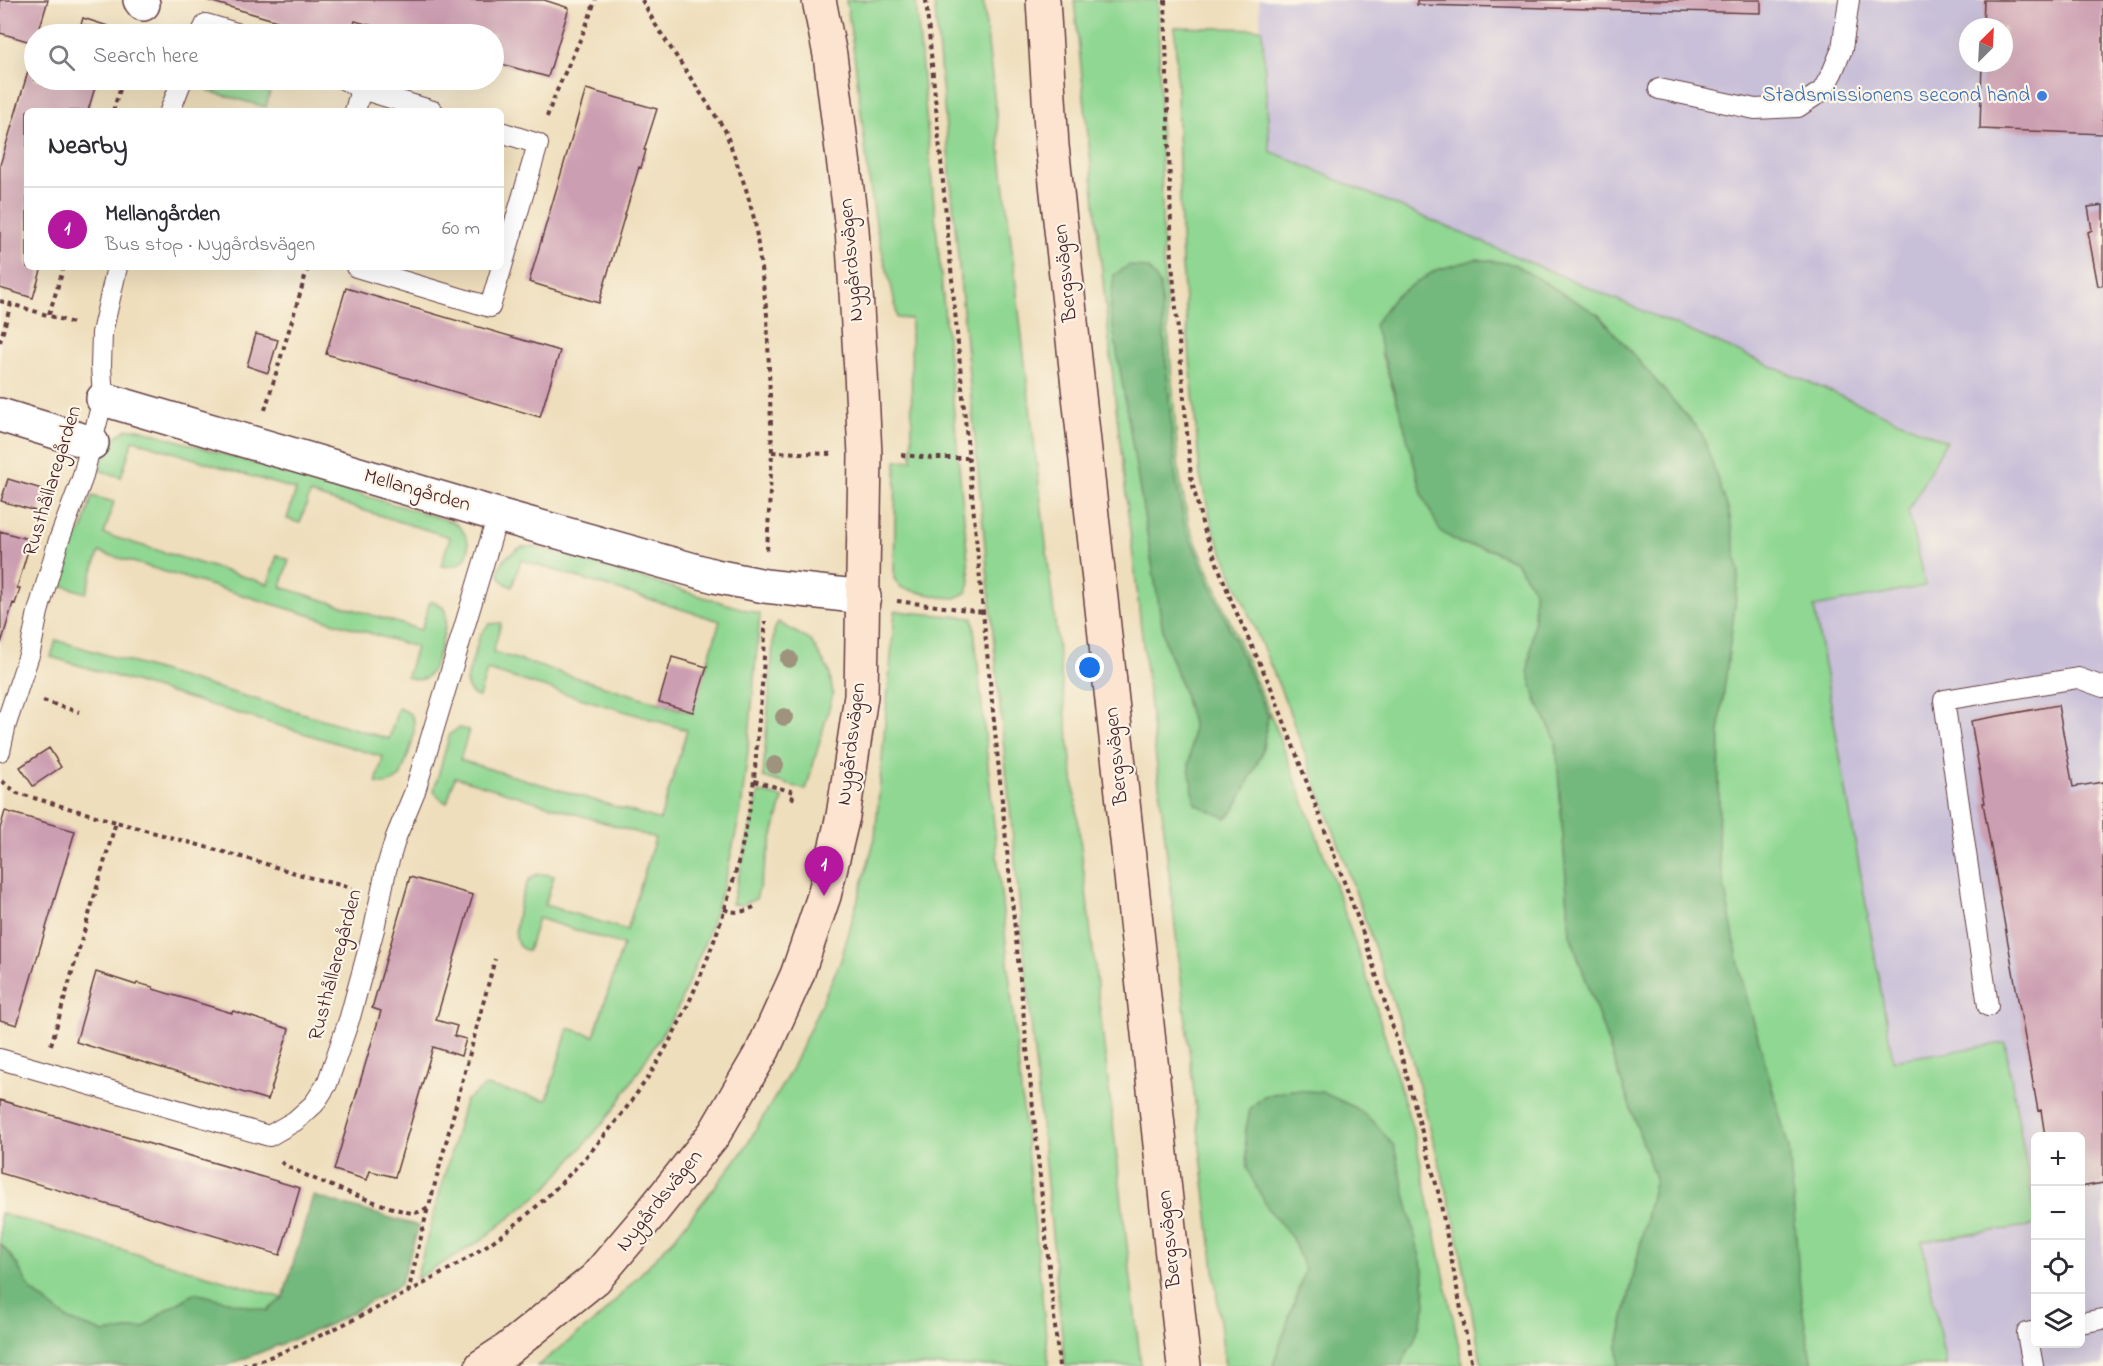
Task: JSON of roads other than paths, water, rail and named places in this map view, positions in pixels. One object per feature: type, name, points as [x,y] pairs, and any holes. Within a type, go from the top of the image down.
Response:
[{"type":"main road","name":"Nygårdsvägen","points":[[482,1366],[595,1279],[714,1134],[763,1050],[797,975],[821,905],[843,816],[861,696],[865,455],[852,229],[830,55],[819,0]]},
{"type":"main road","name":"Bergsvägen","points":[[1029,0],[1052,146]]},
{"type":"main road","name":"Bergsvägen","points":[[1043,0],[1052,146],[1184,1366]]},
{"type":"street","name":"Mellangården","points":[[103,399],[498,515],[716,576],[765,586],[864,597]]},
{"type":"street","points":[[0,415],[92,443]]},
{"type":"lane","points":[[1659,88],[1755,109],[1798,107],[1821,91],[1832,73],[1842,49],[1849,0]]},
{"type":"lane","points":[[171,108],[178,90]]},
{"type":"lane","points":[[353,90],[355,108]]},
{"type":"lane","points":[[371,90],[424,108]]},
{"type":"lane","points":[[504,133],[538,144],[504,259]]},
{"type":"lane","points":[[103,399],[102,333],[116,270]]},
{"type":"lane","points":[[366,270],[490,307],[501,270]]},
{"type":"lane","name":"Rusthållaregården","points":[[0,751],[30,652],[38,612],[59,540],[82,479],[103,399]]},
{"type":"lane","name":"Rusthållaregården","points":[[0,1059],[269,1136],[295,1120],[314,1104],[327,1084],[350,1017],[374,929],[380,894],[391,854],[415,791],[498,515]]},
{"type":"lane","points":[[1988,1006],[1944,700],[2078,678],[2103,687]]},
{"type":"lane","points":[[2085,1322],[2103,1319]]},
{"type":"lane","points":[[2031,1332],[2027,1333],[2033,1366]]},
{"type":"place","name":"Stadsmissionens second hand","points":[[2042,96]]},
{"type":"place","name":"Mellangården","points":[[824,896]]}]
